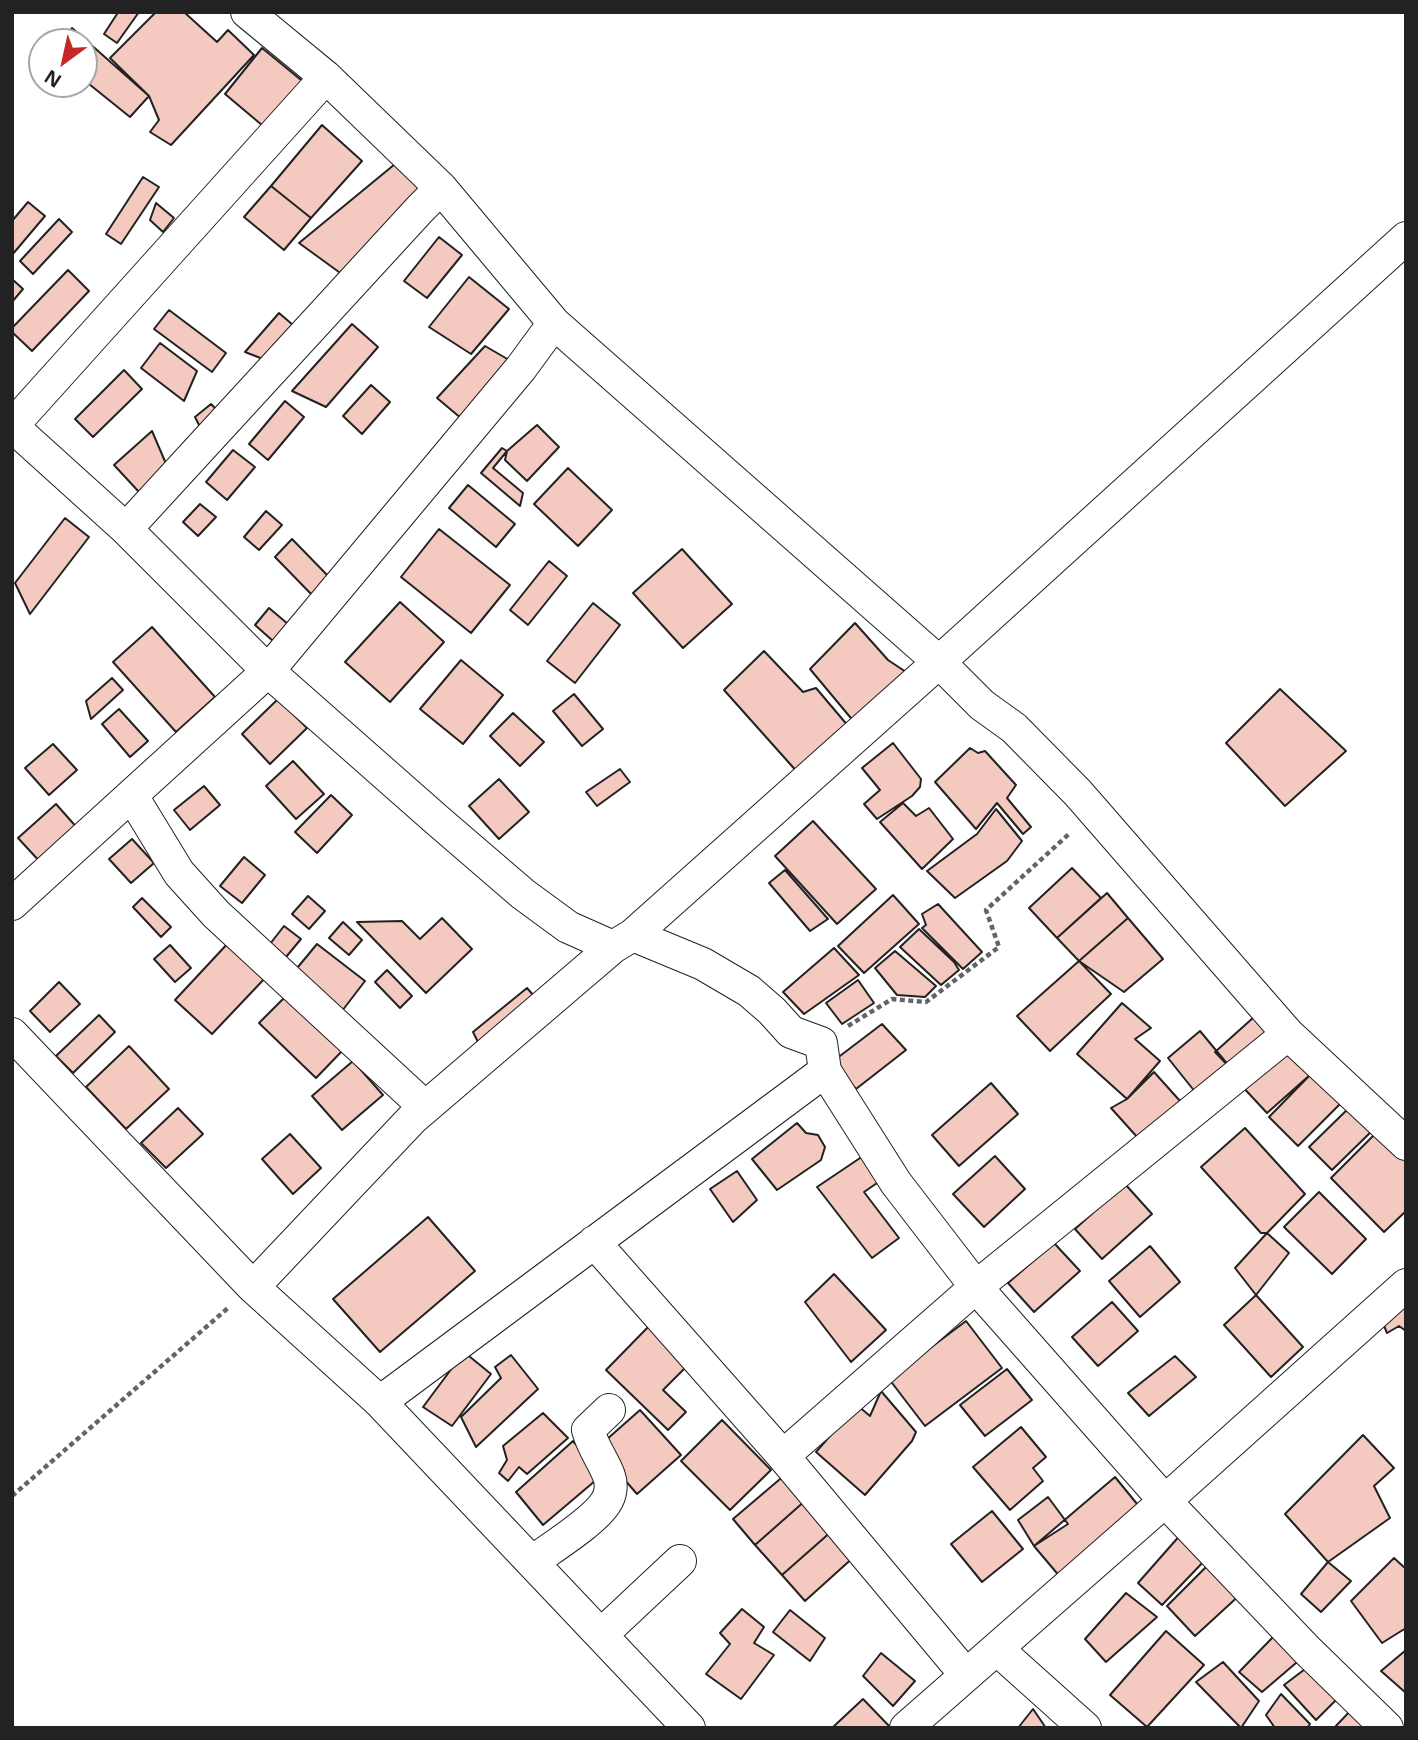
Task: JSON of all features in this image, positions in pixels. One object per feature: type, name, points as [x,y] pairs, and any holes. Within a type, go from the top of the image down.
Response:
[{"type":"street","points":[[247,12],[326,77],[441,188],[554,323],[939,663],[982,705],[1014,728],[1078,793],[1288,1034],[1406,1144]]},
{"type":"street","points":[[326,77],[12,425],[126,529],[268,671],[523,894],[568,927],[703,964],[749,991],[791,1032],[823,1057],[896,1183],[976,1287],[1164,1501],[1307,1650],[1387,1728]]},
{"type":"street","points":[[126,529],[441,188]]},
{"type":"street","points":[[253,1287],[425,1107],[623,941],[939,663],[1406,237]]},
{"type":"street","points":[[12,904],[268,671],[521,368],[554,323]]},
{"type":"street","points":[[132,796],[179,873],[216,914],[425,1107]]},
{"type":"street","points":[[12,1034],[253,1287],[380,1402],[689,1728]]},
{"type":"street","points":[[783,1456],[976,1287],[1288,1034]]},
{"type":"street","points":[[380,1402],[593,1242],[823,1057]]},
{"type":"street","points":[[593,1242],[783,1456],[966,1675]]},
{"type":"street","points":[[906,1728],[1406,1285]]},
{"type":"street","points":[[533,1562],[607,1502],[611,1488],[609,1476],[592,1446],[588,1430],[609,1409]]},
{"type":"street","points":[[601,1635],[680,1561]]},
{"type":"street","points":[[997,1649],[1085,1728]]},
{"type":"path","points":[[823,1057],[891,999],[926,1002],[999,947],[986,910],[1093,812]]},
{"type":"path","points":[[12,1496],[253,1287]]},
{"type":"building","points":[[115,12],[139,12],[117,43],[104,34],[117,14]]},
{"type":"building","points":[[156,12],[184,12],[217,42],[228,30],[254,55],[171,145],[150,132],[159,120],[149,96],[110,58]]},
{"type":"building","points":[[262,48],[306,84],[269,131],[225,94]]},
{"type":"building","points":[[98,51],[149,96],[130,117],[98,91]]},
{"type":"building","points":[[322,125],[362,161],[311,218],[271,186]]},
{"type":"building","points":[[395,164],[427,186],[343,275],[299,243]]},
{"type":"building","points":[[143,177],[159,187],[121,244],[106,234]]},
{"type":"building","points":[[271,186],[311,218],[284,250],[244,217]]},
{"type":"building","points":[[28,202],[45,216],[12,255],[12,221]]},
{"type":"building","points":[[156,203],[174,218],[163,232],[150,220]]},
{"type":"building","points":[[59,219],[72,232],[33,274],[20,261]]},
{"type":"building","points":[[439,237],[462,255],[427,298],[404,281]]},
{"type":"building","points":[[68,270],[89,291],[32,351],[12,332],[12,328]]},
{"type":"building","points":[[469,277],[509,309],[471,354],[429,327]]},
{"type":"building","points":[[12,279],[23,289],[12,302]]},
{"type":"building","points":[[169,310],[226,353],[212,372],[154,329]]},
{"type":"building","points":[[279,313],[293,325],[263,359],[245,352]]},
{"type":"building","points":[[352,324],[378,347],[326,407],[292,391]]},
{"type":"building","points":[[160,343],[197,371],[184,401],[141,368]]},
{"type":"building","points":[[485,346],[516,364],[462,419],[437,398]]},
{"type":"building","points":[[124,370],[142,389],[93,437],[75,419]]},
{"type":"building","points":[[371,385],[390,402],[362,434],[343,416]]},
{"type":"building","points":[[285,401],[304,417],[268,460],[249,444]]},
{"type":"building","points":[[211,404],[218,411],[200,427],[195,417]]},
{"type":"building","points":[[537,425],[559,447],[527,481],[505,460],[507,451]]},
{"type":"building","points":[[152,431],[167,466],[139,492],[114,465]]},
{"type":"building","points":[[502,448],[507,451],[493,468],[523,493],[520,506],[481,473]]},
{"type":"building","points":[[233,450],[255,467],[227,500],[206,482]]},
{"type":"building","points":[[568,468],[612,510],[578,546],[534,504]]},
{"type":"building","points":[[468,485],[515,524],[496,547],[449,508]]},
{"type":"building","points":[[200,504],[216,517],[198,536],[183,522]]},
{"type":"building","points":[[266,511],[282,525],[259,550],[244,537]]},
{"type":"building","points":[[65,518],[89,537],[30,614],[15,583]]},
{"type":"building","points":[[439,529],[510,585],[471,633],[401,577]]},
{"type":"building","points":[[292,539],[332,580],[314,597],[275,557]]},
{"type":"building","points":[[682,549],[732,604],[683,648],[633,593]]},
{"type":"building","points":[[549,561],[567,576],[528,625],[510,610]]},
{"type":"building","points":[[400,602],[444,642],[390,702],[345,662]]},
{"type":"building","points":[[593,603],[620,625],[575,683],[547,661]]},
{"type":"building","points":[[269,608],[288,624],[273,641],[255,625]]},
{"type":"building","points":[[855,623],[888,660],[906,672],[855,723],[810,669]]},
{"type":"building","points":[[152,627],[215,697],[176,732],[113,662]]},
{"type":"building","points":[[764,651],[803,692],[816,688],[849,727],[799,774],[724,690]]},
{"type":"building","points":[[461,660],[503,695],[463,744],[420,709]]},
{"type":"building","points":[[112,678],[123,690],[91,719],[86,701]]},
{"type":"building","points":[[1280,689],[1346,751],[1285,806],[1226,743]]},
{"type":"building","points":[[574,694],[603,729],[582,746],[553,711]]},
{"type":"building","points":[[278,699],[307,728],[270,764],[242,734]]},
{"type":"building","points":[[119,709],[148,741],[130,757],[102,724]]},
{"type":"building","points":[[513,713],[544,742],[520,766],[490,736]]},
{"type":"building","points":[[893,743],[921,779],[920,787],[912,796],[877,819],[864,804],[880,790],[862,768]]},
{"type":"building","points":[[53,744],[77,770],[49,795],[25,768]]},
{"type":"building","points":[[970,748],[978,753],[985,751],[1016,785],[1007,798],[1031,827],[1023,834],[997,803],[976,829],[935,782]]},
{"type":"building","points":[[293,761],[324,794],[296,819],[266,786]]},
{"type":"building","points":[[620,769],[630,782],[597,806],[586,792]]},
{"type":"building","points":[[499,779],[529,812],[499,839],[469,806]]},
{"type":"building","points":[[204,786],[220,805],[190,830],[174,810]]},
{"type":"building","points":[[331,795],[352,815],[317,853],[295,832]]},
{"type":"building","points":[[903,803],[916,816],[929,808],[953,839],[922,869],[880,822]]},
{"type":"building","points":[[56,804],[79,830],[42,864],[18,838]]},
{"type":"building","points":[[996,809],[1022,841],[1007,861],[955,898],[927,871],[977,834]]},
{"type":"building","points":[[813,821],[876,889],[837,924],[775,856]]},
{"type":"building","points":[[132,839],[154,863],[131,883],[109,859]]},
{"type":"building","points":[[244,857],[265,875],[242,903],[220,886]]},
{"type":"building","points":[[1072,868],[1101,898],[1057,938],[1029,908]]},
{"type":"building","points":[[785,870],[828,919],[810,931],[769,883]]},
{"type":"building","points":[[1107,893],[1128,918],[1079,961],[1057,938]]},
{"type":"building","points":[[893,895],[919,924],[864,973],[838,946]]},
{"type":"building","points":[[308,896],[325,911],[309,929],[292,914]]},
{"type":"building","points":[[142,898],[171,927],[161,937],[133,907]]},
{"type":"building","points":[[938,904],[982,952],[963,969],[922,928],[926,925],[922,914]]},
{"type":"building","points":[[442,918],[472,949],[426,993],[357,922],[402,921],[420,939]]},
{"type":"building","points":[[1128,918],[1163,959],[1124,992],[1079,961]]},
{"type":"building","points":[[343,922],[362,940],[349,955],[329,938]]},
{"type":"building","points":[[284,926],[301,939],[286,957],[270,944]]},
{"type":"building","points":[[919,929],[959,970],[941,985],[900,947]]},
{"type":"building","points":[[230,941],[267,976],[212,1034],[175,1000]]},
{"type":"building","points":[[317,944],[365,981],[342,1011],[293,973]]},
{"type":"building","points":[[170,945],[191,968],[175,982],[154,959]]},
{"type":"building","points":[[834,948],[859,975],[804,1014],[783,992]]},
{"type":"building","points":[[895,951],[936,986],[925,997],[897,995],[875,968]]},
{"type":"building","points":[[1079,961],[1111,994],[1050,1051],[1017,1016]]},
{"type":"building","points":[[387,970],[412,996],[400,1008],[375,982]]},
{"type":"building","points":[[858,980],[874,1003],[842,1024],[826,1003]]},
{"type":"building","points":[[59,982],[80,1004],[50,1032],[30,1011]]},
{"type":"building","points":[[527,988],[534,996],[478,1042],[473,1032]]},
{"type":"building","points":[[288,994],[344,1049],[316,1078],[259,1023]]},
{"type":"building","points":[[1122,1003],[1151,1028],[1135,1039],[1160,1061],[1127,1099],[1077,1054]]},
{"type":"building","points":[[99,1015],[115,1032],[73,1073],[56,1056]]},
{"type":"building","points":[[1254,1017],[1272,1036],[1234,1072],[1215,1052]]},
{"type":"building","points":[[882,1024],[906,1050],[856,1089],[832,1062]]},
{"type":"building","points":[[1200,1031],[1234,1072],[1200,1098],[1168,1058]]},
{"type":"building","points":[[1285,1044],[1311,1074],[1267,1113],[1240,1084]]},
{"type":"building","points":[[129,1046],[169,1089],[126,1129],[86,1087]]},
{"type":"building","points":[[353,1061],[383,1095],[342,1130],[312,1096]]},
{"type":"building","points":[[1154,1072],[1189,1111],[1147,1148],[1111,1108],[1127,1099]]},
{"type":"building","points":[[1311,1074],[1341,1103],[1298,1146],[1269,1117]]},
{"type":"building","points":[[991,1083],[1018,1114],[959,1166],[932,1135]]},
{"type":"building","points":[[1354,1103],[1377,1126],[1332,1170],[1309,1147]]},
{"type":"building","points":[[178,1108],[203,1134],[166,1168],[141,1143]]},
{"type":"building","points":[[797,1123],[806,1133],[818,1135],[825,1147],[821,1160],[777,1190],[752,1159]]},
{"type":"building","points":[[1245,1128],[1305,1194],[1267,1233],[1261,1233],[1201,1167]]},
{"type":"building","points":[[1379,1130],[1406,1158],[1406,1211],[1384,1232],[1331,1178]]},
{"type":"building","points":[[290,1134],[321,1168],[293,1194],[262,1159]]},
{"type":"building","points":[[866,1154],[880,1181],[864,1192],[899,1238],[872,1258],[817,1187]]},
{"type":"building","points":[[995,1156],[1025,1189],[984,1227],[953,1194]]},
{"type":"building","points":[[737,1171],[757,1200],[733,1222],[710,1189]]},
{"type":"building","points":[[1125,1184],[1152,1214],[1102,1259],[1075,1229]]},
{"type":"building","points":[[1319,1192],[1366,1239],[1332,1274],[1284,1227]]},
{"type":"building","points":[[428,1217],[475,1271],[380,1352],[333,1299]]},
{"type":"building","points":[[1267,1233],[1289,1253],[1256,1295],[1235,1268]]},
{"type":"building","points":[[1054,1243],[1080,1271],[1034,1312],[1008,1283]]},
{"type":"building","points":[[1150,1246],[1180,1282],[1140,1317],[1109,1281]]},
{"type":"building","points":[[834,1274],[886,1330],[851,1362],[805,1302]]},
{"type":"building","points":[[1256,1295],[1303,1347],[1271,1377],[1224,1325]]},
{"type":"building","points":[[1406,1298],[1406,1331],[1399,1326],[1387,1333],[1382,1321]]},
{"type":"building","points":[[1112,1302],[1138,1331],[1098,1366],[1072,1337]]},
{"type":"building","points":[[966,1321],[1002,1368],[925,1426],[889,1379]]},
{"type":"building","points":[[652,1323],[691,1362],[663,1390],[686,1412],[668,1430],[606,1370]]},
{"type":"building","points":[[464,1352],[491,1374],[452,1426],[423,1407]]},
{"type":"building","points":[[511,1355],[538,1389],[476,1447],[461,1417],[501,1378],[495,1367]]},
{"type":"building","points":[[1175,1356],[1196,1377],[1149,1416],[1128,1393]]},
{"type":"building","points":[[1007,1369],[1032,1400],[985,1436],[960,1405]]},
{"type":"building","points":[[881,1391],[916,1432],[912,1441],[865,1495],[816,1452],[857,1405],[870,1416]]},
{"type":"building","points":[[640,1410],[681,1455],[637,1494],[597,1448]]},
{"type":"building","points":[[543,1413],[568,1438],[527,1474],[519,1467],[508,1481],[499,1473],[507,1460],[503,1446]]},
{"type":"building","points":[[722,1420],[771,1470],[730,1510],[681,1461]]},
{"type":"building","points":[[1021,1427],[1046,1457],[1033,1468],[1043,1481],[1010,1510],[973,1467]]},
{"type":"building","points":[[1363,1435],[1394,1468],[1374,1486],[1390,1518],[1328,1562],[1285,1514]]},
{"type":"building","points":[[573,1441],[602,1475],[543,1525],[516,1492]]},
{"type":"building","points":[[793,1468],[806,1500],[755,1545],[733,1519]]},
{"type":"building","points":[[1115,1477],[1142,1510],[1061,1578],[1034,1546]]},
{"type":"building","points":[[1048,1497],[1068,1524],[1034,1546],[1018,1520]]},
{"type":"building","points":[[806,1500],[833,1530],[782,1575],[755,1545]]},
{"type":"building","points":[[992,1511],[1023,1549],[982,1582],[951,1544]]},
{"type":"building","points":[[833,1530],[856,1555],[805,1601],[782,1575]]},
{"type":"building","points":[[1182,1533],[1207,1558],[1162,1605],[1138,1583]]},
{"type":"building","points":[[1394,1558],[1406,1569],[1406,1628],[1382,1643],[1351,1601]]},
{"type":"building","points":[[1328,1562],[1351,1581],[1321,1612],[1301,1594]]},
{"type":"building","points":[[1209,1564],[1243,1592],[1195,1636],[1167,1606]]},
{"type":"building","points":[[1126,1593],[1157,1617],[1106,1662],[1085,1639]]},
{"type":"building","points":[[742,1609],[764,1627],[754,1643],[774,1655],[741,1699],[706,1674],[730,1644],[720,1633]]},
{"type":"building","points":[[790,1610],[825,1638],[810,1661],[773,1632]]},
{"type":"building","points":[[1166,1631],[1204,1665],[1147,1727],[1110,1695]]},
{"type":"building","points":[[1275,1635],[1303,1657],[1262,1692],[1239,1672]]},
{"type":"building","points":[[1406,1650],[1406,1693],[1381,1671]]},
{"type":"building","points":[[881,1653],[915,1681],[893,1706],[863,1676]]},
{"type":"building","points":[[1223,1662],[1259,1701],[1241,1728],[1196,1682]]},
{"type":"building","points":[[1309,1666],[1343,1693],[1316,1720],[1284,1685]]},
{"type":"building","points":[[1281,1694],[1310,1724],[1307,1728],[1275,1728],[1266,1715]]},
{"type":"building","points":[[863,1699],[891,1728],[832,1728]]},
{"type":"building","points":[[1353,1708],[1374,1728],[1334,1728]]},
{"type":"building","points":[[1033,1709],[1046,1728],[1018,1728]]}]
